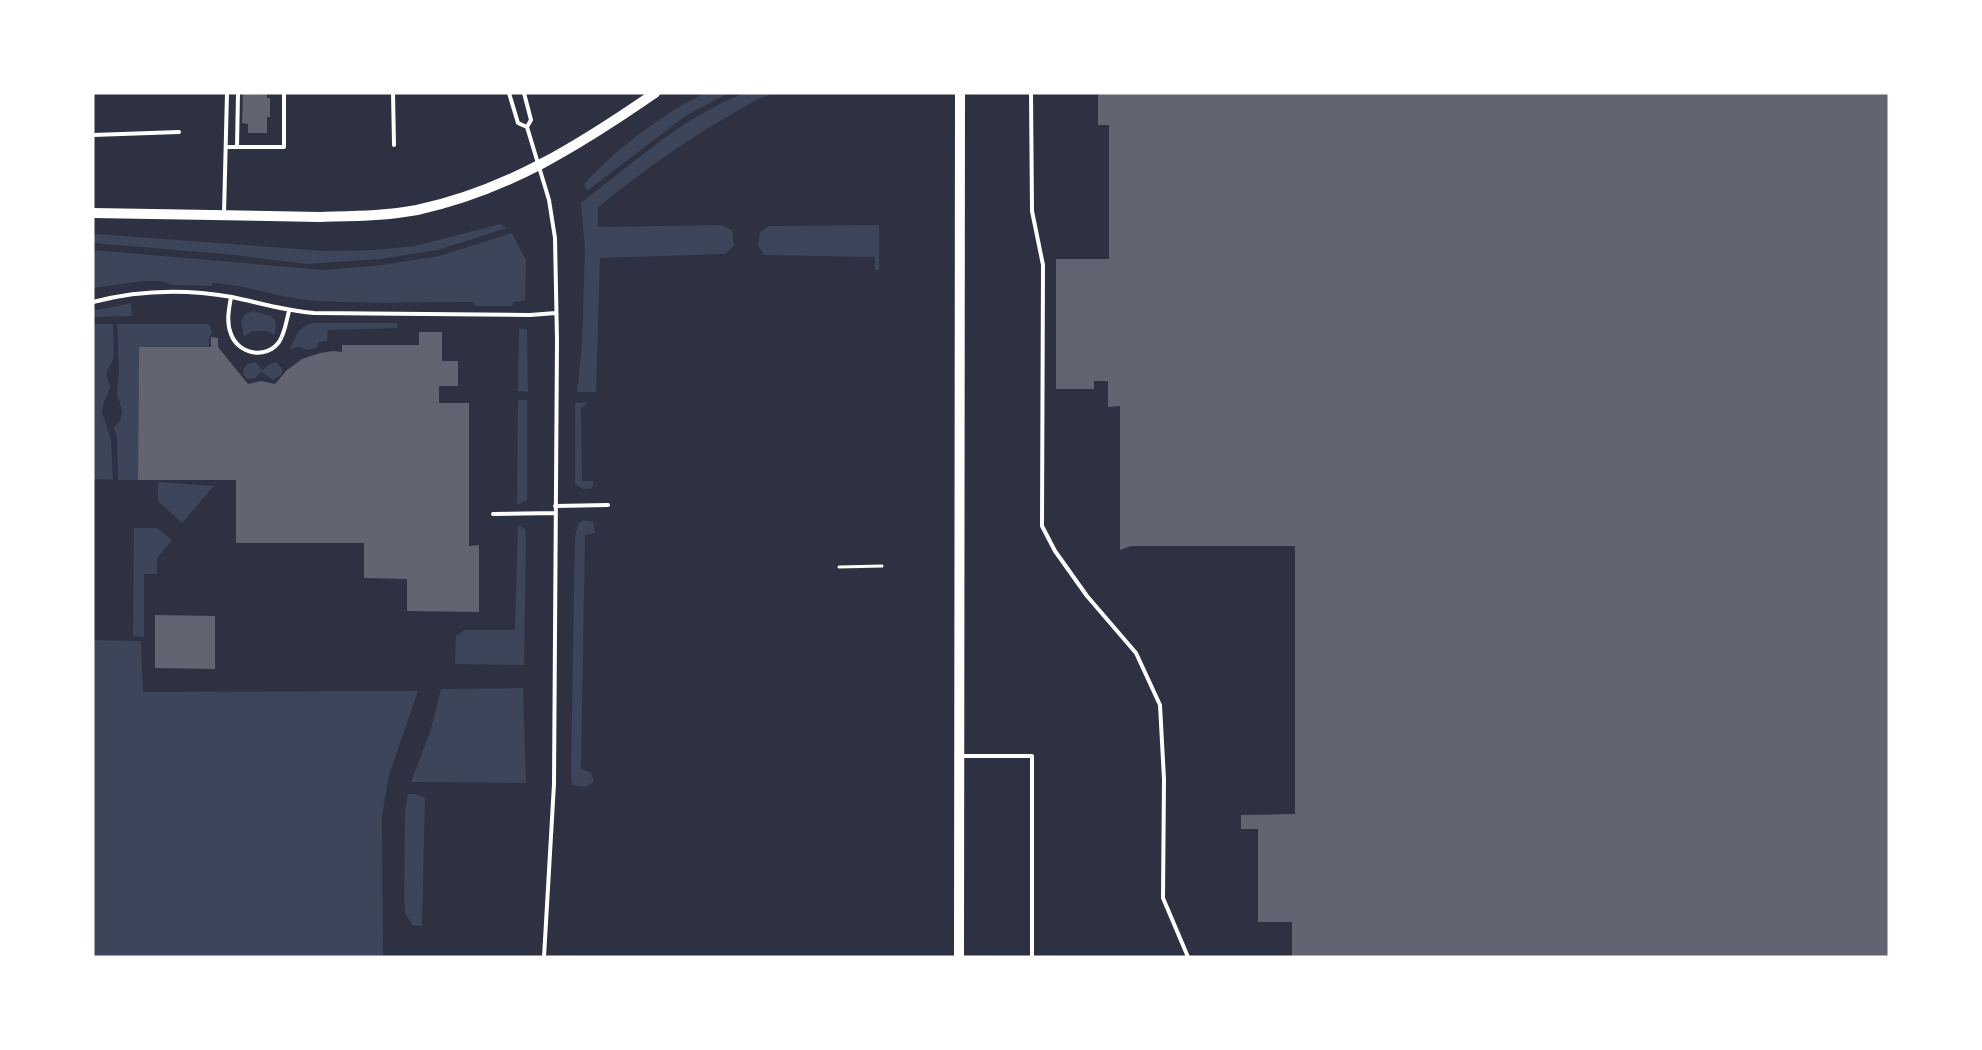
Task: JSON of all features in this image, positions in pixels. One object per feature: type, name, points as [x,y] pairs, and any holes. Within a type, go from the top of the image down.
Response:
[{"type":"main road","points":[[93,213],[332,217],[414,210],[475,194],[539,167],[596,134],[655,93]]},
{"type":"main road","points":[[960,93],[960,957]]},
{"type":"lane","points":[[224,215],[227,93]]},
{"type":"lane","points":[[237,147],[238,93]]},
{"type":"lane","points":[[227,147],[284,147],[284,93]]},
{"type":"lane","points":[[393,93],[394,145]]},
{"type":"lane","points":[[509,93],[518,123],[527,127]]},
{"type":"lane","points":[[524,93],[531,120],[527,127],[549,200],[555,238],[554,784],[544,957]]},
{"type":"lane","points":[[1031,93],[1032,211],[1043,265],[1042,526],[1055,551],[1088,596],[1136,653],[1160,705],[1164,778],[1162,898],[1188,957]]},
{"type":"lane","points":[[93,135],[179,132]]},
{"type":"lane","points":[[93,302],[135,294],[185,291],[231,297],[289,311],[530,315],[556,313]]},
{"type":"lane","points":[[231,297],[228,310],[231,335],[237,345],[257,354],[266,353],[278,344],[283,336],[289,311]]},
{"type":"lane","points":[[555,506],[608,505]]},
{"type":"lane","points":[[493,514],[555,513]]},
{"type":"lane","points":[[959,756],[1032,756],[1032,957]]},
{"type":"path","points":[[839,567],[882,566]]},
{"type":"shaded area","points":[[705,93],[728,93],[684,117],[587,191],[584,184],[624,146],[657,121]]},
{"type":"shaded area","points":[[744,93],[775,93],[760,98],[688,141],[598,207],[598,227],[721,225],[732,230],[734,246],[725,254],[600,258],[596,392],[577,392],[582,345],[585,249],[581,203],[679,128]]},
{"type":"shaded area","points":[[500,224],[507,228],[438,250],[381,259],[306,264],[235,255],[93,243],[93,234],[96,234],[326,251],[374,250],[415,246]]},
{"type":"shaded area","points":[[879,225],[879,270],[875,270],[875,257],[764,255],[758,245],[760,232],[769,226]]},
{"type":"shaded area","points":[[512,233],[526,260],[525,300],[514,302],[512,306],[476,306],[473,302],[317,301],[213,283],[211,286],[173,285],[161,281],[143,281],[93,288],[93,250],[325,270],[382,265],[439,256]]},
{"type":"shaded area","points":[[131,303],[132,316],[93,317],[93,311]]},
{"type":"shaded area","points":[[253,311],[271,316],[275,320],[274,335],[267,331],[252,331],[244,337],[241,321],[245,314]]},
{"type":"shaded area","points":[[312,323],[397,323],[397,328],[328,330],[327,341],[319,342],[317,347],[309,350],[299,346],[290,350],[300,330]]},
{"type":"shaded area","points":[[93,324],[113,324],[114,356],[107,371],[111,386],[102,412],[111,439],[113,480],[93,479]]},
{"type":"shaded area","points":[[117,324],[209,324],[212,332],[209,347],[139,347],[138,480],[118,480],[117,437],[114,428],[120,421],[122,411],[117,393],[119,369]]},
{"type":"shaded area","points":[[519,328],[527,330],[528,392],[518,391]]},
{"type":"shaded area","points":[[255,362],[263,370],[276,362],[282,368],[282,374],[273,380],[261,372],[255,378],[248,379],[243,375],[244,369],[247,364]]},
{"type":"shaded area","points":[[518,400],[527,400],[527,500],[517,505]]},
{"type":"shaded area","points":[[588,402],[581,409],[582,481],[594,481],[592,488],[583,489],[575,484],[575,403]]},
{"type":"shaded area","points":[[158,482],[214,486],[182,523],[158,501]]},
{"type":"shaded area","points":[[583,520],[593,522],[595,533],[585,535],[581,769],[591,772],[594,781],[586,787],[572,785],[571,771],[575,536],[578,524]]},
{"type":"shaded area","points":[[518,525],[525,529],[526,534],[524,665],[455,664],[456,636],[465,630],[515,630]]},
{"type":"shaded area","points":[[134,528],[157,528],[172,540],[157,558],[157,574],[144,574],[144,637],[133,636]]},
{"type":"shaded area","points":[[93,640],[141,641],[143,692],[418,691],[389,775],[382,816],[383,957],[93,957]]},
{"type":"shaded area","points":[[523,688],[526,783],[411,782],[430,732],[441,689]]},
{"type":"shaded area","points":[[408,794],[425,798],[422,926],[413,925],[406,915],[404,903],[405,811]]},
{"type":"building","points":[[243,93],[267,93],[267,98],[270,98],[267,133],[248,133],[248,124],[242,123]]},
{"type":"building","points":[[1098,93],[1889,93],[1889,957],[1292,957],[1292,922],[1258,922],[1258,829],[1241,829],[1241,815],[1295,814],[1295,546],[1131,546],[1120,550],[1120,406],[1108,407],[1108,381],[1094,381],[1094,389],[1056,389],[1056,259],[1109,259],[1109,125],[1098,125]]},
{"type":"building","points":[[419,332],[442,332],[442,361],[458,361],[458,386],[439,386],[439,403],[469,403],[469,546],[479,545],[479,612],[407,611],[407,579],[364,578],[364,543],[236,543],[236,480],[138,480],[139,347],[211,347],[211,337],[218,338],[218,347],[248,384],[261,381],[275,384],[287,370],[302,359],[320,353],[342,352],[342,345],[419,345]]},
{"type":"building","points":[[155,615],[215,616],[215,669],[155,668]]}]
